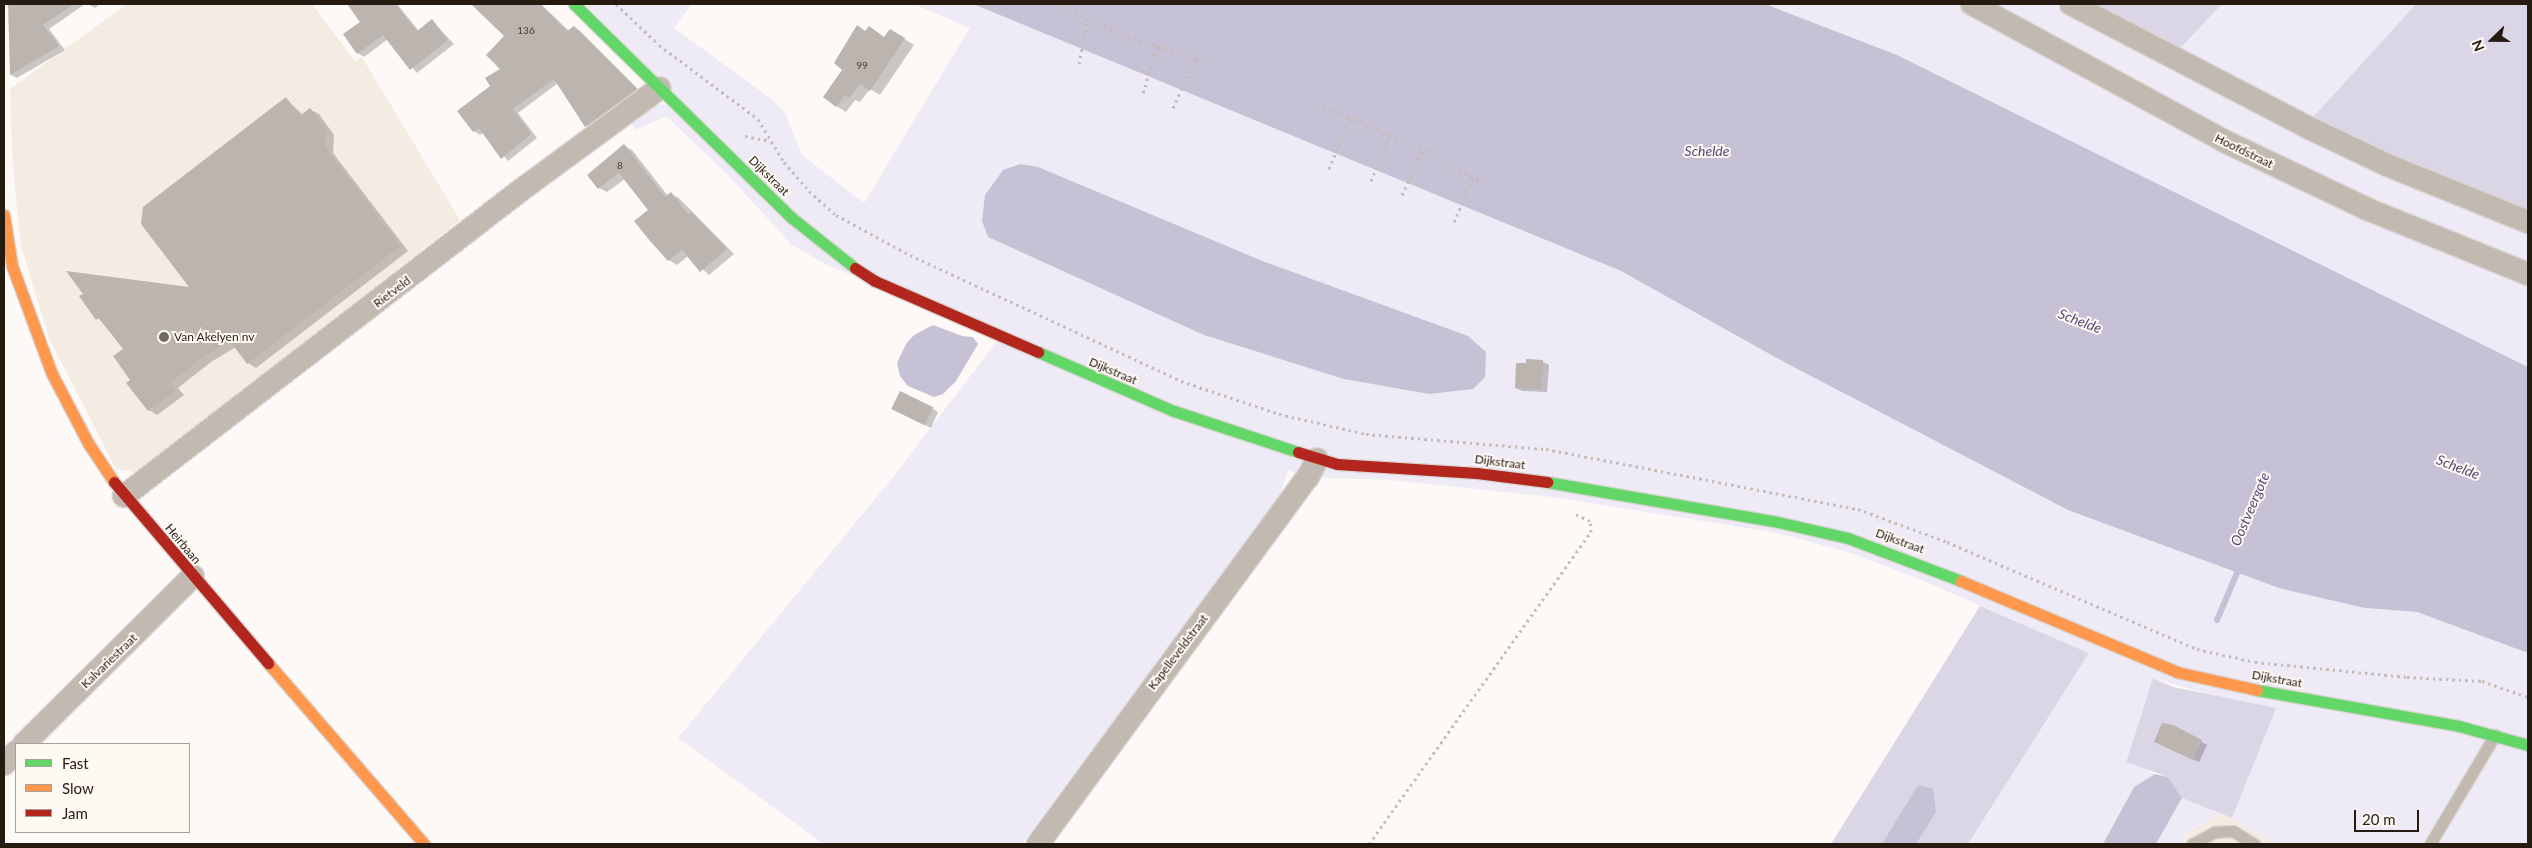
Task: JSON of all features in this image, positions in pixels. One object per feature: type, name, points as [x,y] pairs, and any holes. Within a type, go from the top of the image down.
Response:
[{"type":"street","name":"Dijkstraat","points":[[574,4],[812,237],[875,282],[1117,388],[1229,432],[1317,459],[1555,483],[1778,522],[1848,538],[1929,567],[2095,640],[2177,672],[2494,735],[2528,745]]},
{"type":"street","name":"Hoofdstraat","points":[[1972,4],[2224,141],[2367,209],[2528,274]]},
{"type":"street","points":[[2071,4],[2305,126],[2387,165],[2528,222]]},
{"type":"street","name":"Rietveld","points":[[124,496],[521,190],[660,88]]},
{"type":"street","name":"Heirbaan","points":[[4,215],[12,266],[52,374],[88,444],[124,496],[424,844]]},
{"type":"street","name":"Kapelleveldstraat","points":[[1038,844],[1308,477],[1317,459]]},
{"type":"street","name":"Kalvariestraat","points":[[25,743],[192,576]]},
{"type":"street","points":[[4,764],[15,753]]},
{"type":"lane","points":[[2430,844],[2494,735]]},
{"type":"lane","points":[[2192,844],[2215,832],[2233,831],[2254,844]]},
{"type":"path","points":[[616,4],[659,45],[758,120],[784,162],[808,191],[836,216],[910,255],[1181,381],[1279,414],[1366,434],[1546,449],[1858,509],[1947,542],[2197,649],[2255,662],[2407,677],[2482,681],[2528,697]]},
{"type":"path","points":[[1057,4],[1157,46],[1206,61]]},
{"type":"path","points":[[1079,64],[1088,18]]},
{"type":"path","points":[[1143,93],[1157,46]]},
{"type":"path","points":[[1173,108],[1196,58]]},
{"type":"path","points":[[1323,106],[1397,138]]},
{"type":"path","points":[[1329,169],[1350,117]]},
{"type":"path","points":[[1371,181],[1390,135]]},
{"type":"path","points":[[1413,144],[1432,152]]},
{"type":"path","points":[[1402,195],[1424,149]]},
{"type":"path","points":[[1447,164],[1484,183]]},
{"type":"path","points":[[1454,222],[1473,178]]},
{"type":"path","points":[[1369,844],[1591,532],[1590,520],[1566,512]]},
{"type":"shaded area","points":[[127,4],[312,4],[355,61],[362,57],[460,220],[138,472],[116,469],[49,338],[21,246],[13,170],[10,89]]},
{"type":"shaded area","points":[[579,4],[691,4],[674,28],[774,101],[785,113],[802,155],[864,203],[970,28],[914,4],[973,4],[1621,271],[1787,363],[2365,608],[2417,612],[2528,653],[2528,844],[2275,844],[2232,818],[2275,708],[2217,697],[2153,678],[2126,761],[2155,774],[2134,787],[2103,844],[1968,844],[2089,653],[1924,581],[1851,553],[1778,533],[1553,497],[1391,480],[1308,477],[1288,470],[1280,496],[1022,844],[824,844],[678,738],[894,476],[1000,337],[825,264],[791,244],[727,174],[666,116],[636,130],[629,119],[655,104],[670,105]]},
{"type":"shaded area","points":[[1765,4],[2054,4],[2238,105],[2381,175],[2528,232],[2528,367],[1897,55]]},
{"type":"shaded area","points":[[2071,4],[2222,4],[2171,58]]},
{"type":"shaded area","points":[[2222,4],[2416,4],[2305,126],[2171,58]]},
{"type":"shaded area","points":[[2416,4],[2528,4],[2528,222],[2305,126]]},
{"type":"shaded area","points":[[1980,606],[2089,653],[1968,844],[1831,844]]},
{"type":"shaded area","points":[[2153,678],[2173,687],[2276,708],[2232,818],[2182,798],[2168,777],[2126,762]]},
{"type":"shaded area","points":[[2182,798],[2221,814],[2189,830],[2181,844],[2156,844]]},
{"type":"shaded area","points":[[2221,814],[2232,818],[2275,844],[2181,844],[2189,831]]},
{"type":"water","name":"Schelde","points":[[973,4],[1765,4],[1897,55],[2528,367],[2528,653],[2417,612],[2365,608],[2279,588],[2068,510],[1786,363],[1621,271]]},
{"type":"water","points":[[1020,164],[1038,167],[1260,260],[1468,336],[1486,352],[1485,377],[1473,389],[1429,394],[1344,379],[1204,335],[988,237],[982,221],[985,195],[1003,170]]},
{"type":"water","points":[[933,325],[962,336],[973,337],[978,344],[956,381],[943,394],[934,397],[908,386],[900,376],[897,363],[906,344],[914,335]]},
{"type":"water","points":[[2155,774],[2168,777],[2182,798],[2156,844],[2103,844],[2134,787]]},
{"type":"water","points":[[1918,785],[1933,789],[1936,812],[1916,844],[1882,844]]},
{"type":"building","points":[[8,4],[74,4],[43,25],[59,46],[10,75]]},
{"type":"building","points":[[347,4],[395,4],[417,31],[432,19],[448,40],[410,70],[383,35],[357,54],[343,34],[360,22]]},
{"type":"building","points":[[471,4],[540,4],[567,31],[574,26],[637,89],[585,127],[554,79],[513,109],[531,134],[501,159],[479,128],[473,132],[457,111],[490,86],[485,78],[500,69],[486,55],[504,36]]},
{"type":"building","points":[[857,25],[865,31],[869,26],[884,37],[890,29],[905,38],[870,91],[860,84],[849,98],[845,95],[836,107],[823,97],[842,70],[834,63]]},
{"type":"building","points":[[286,97],[300,116],[310,108],[326,129],[325,147],[400,246],[247,364],[230,341],[203,357],[170,382],[176,390],[148,411],[126,383],[130,380],[113,356],[123,349],[99,318],[96,320],[79,296],[83,294],[66,271],[189,287],[141,224],[143,207]]},
{"type":"building","points":[[624,144],[665,197],[671,192],[688,214],[691,212],[727,249],[700,272],[682,250],[668,261],[650,241],[634,221],[648,210],[619,173],[598,189],[587,175]]},
{"type":"building","points":[[1526,359],[1543,360],[1541,389],[1515,388],[1516,363],[1526,363]]},
{"type":"building","points":[[900,391],[933,407],[924,425],[891,409]]},
{"type":"building","points":[[2162,723],[2173,725],[2202,740],[2193,760],[2154,742]]},
{"type":"waterway","name":"Oostveergote","points":[[2217,620],[2240,566]]},
{"type":"traffic: fast","points":[[574,4],[792,218],[855,268]]},
{"type":"traffic: fast","points":[[1038,352],[1174,411],[1298,452]]},
{"type":"traffic: fast","points":[[1547,482],[1778,522],[1848,538],[1961,581]]},
{"type":"traffic: fast","points":[[2257,690],[2459,726],[2528,745]]},
{"type":"traffic: slow","points":[[4,215],[12,266],[52,374],[88,443],[114,482]]},
{"type":"traffic: slow","points":[[1961,581],[2177,672],[2257,690]]},
{"type":"traffic: slow","points":[[268,663],[424,844]]},
{"type":"traffic: jam","points":[[855,268],[875,281],[1038,352]]},
{"type":"traffic: jam","points":[[1298,452],[1337,464],[1477,473],[1547,482]]},
{"type":"traffic: jam","points":[[114,482],[268,663]]},
{"type":"place","name":"Van Akelyen nv","points":[[164,337]]}]
